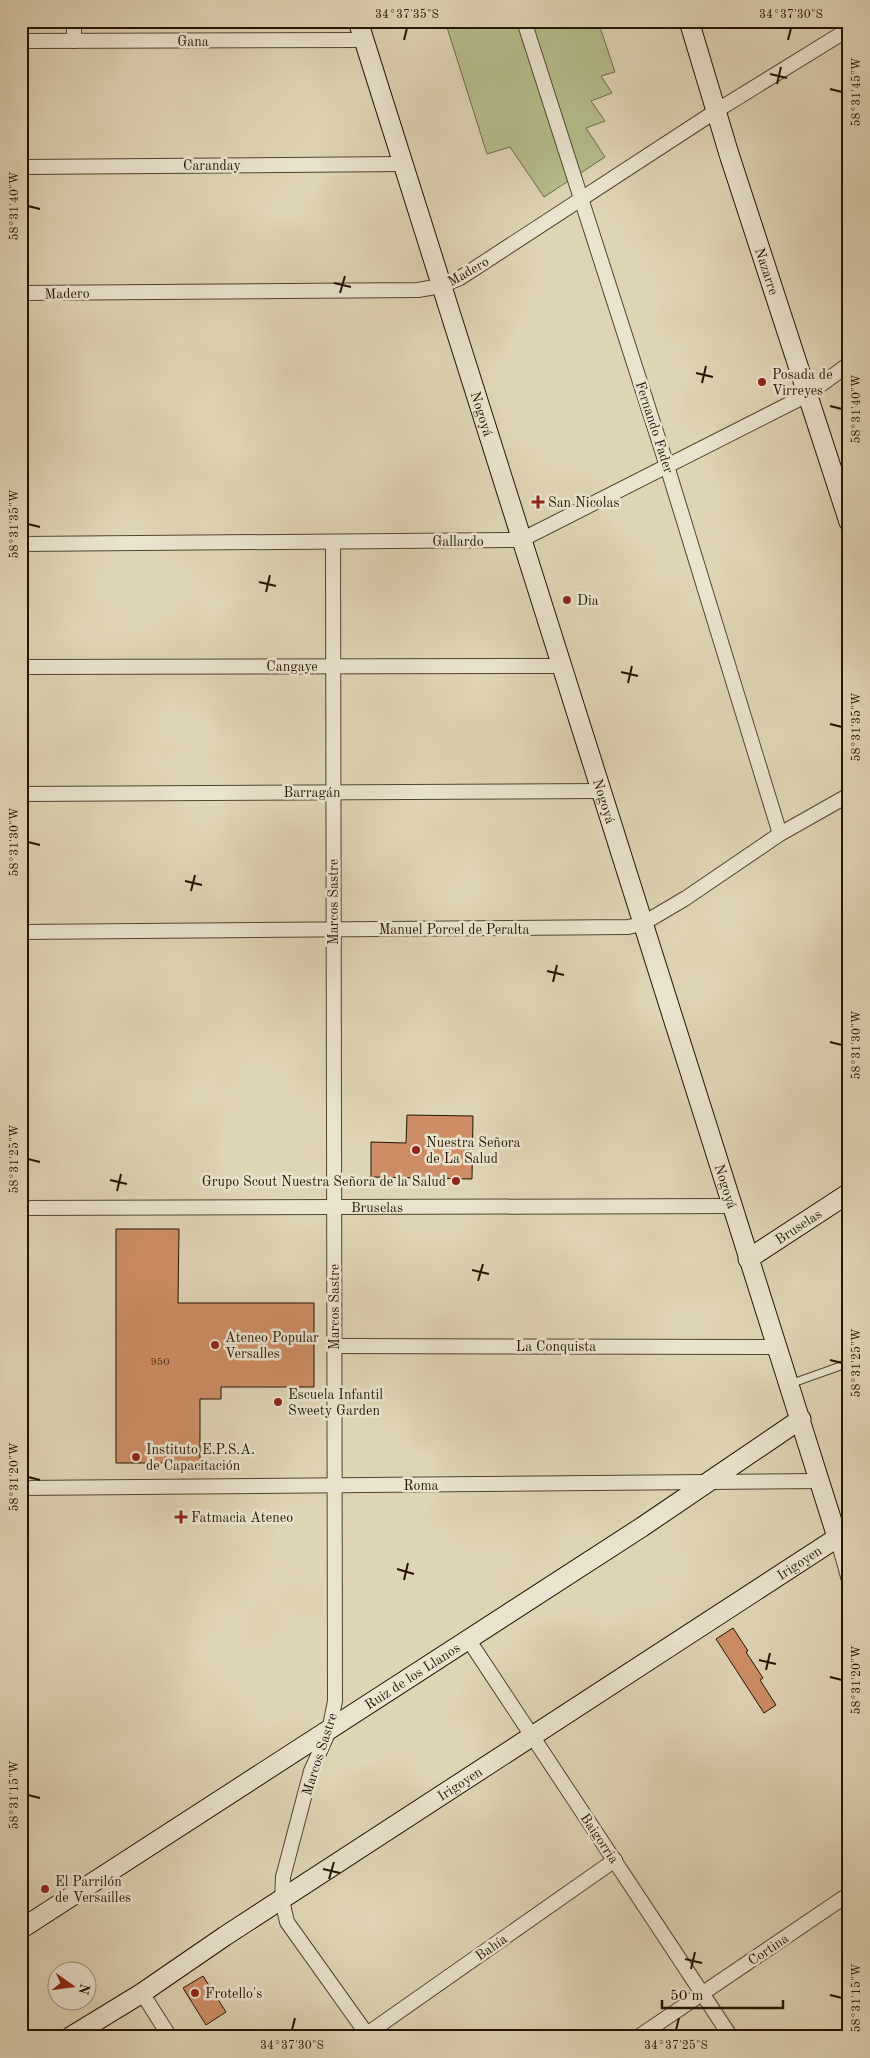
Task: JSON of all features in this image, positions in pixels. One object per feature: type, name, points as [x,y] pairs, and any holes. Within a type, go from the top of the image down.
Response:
[{"type":"street","points":[[74,21],[74,41]]},
{"type":"street","name":"Nogoyá","points":[[358,21],[521,540],[563,666],[748,1259],[820,1481],[843,1534],[849,1580]]},
{"type":"street","name":"Fernando Fader","points":[[524,21],[667,466],[780,834]]},
{"type":"street","name":"Nazarre","points":[[689,21],[716,111],[849,522]]},
{"type":"street","name":"Madero","points":[[21,293],[418,290],[441,286],[460,278],[716,111],[849,29]]},
{"type":"street","name":"Gana","points":[[21,41],[364,40]]},
{"type":"street","name":"Caranday","points":[[21,166],[403,164]]},
{"type":"street","name":"Gallardo","points":[[21,544],[521,540],[808,395],[849,364]]},
{"type":"street","name":"Marcos Sastre","points":[[333,542],[336,1701],[329,1731],[311,1771],[283,1877],[282,1900],[287,1922],[368,2035]]},
{"type":"street","name":"Cangaye","points":[[21,667],[563,666]]},
{"type":"street","name":"Barragán","points":[[21,794],[602,791]]},
{"type":"street","name":"Manuel Porcel de Peralta","points":[[21,932],[628,928],[642,924],[686,898],[780,834],[849,795]]},
{"type":"street","name":"Bruselas","points":[[748,1259],[849,1193]]},
{"type":"street","name":"Bruselas","points":[[21,1208],[732,1206]]},
{"type":"street","name":"La Conquista","points":[[334,1346],[777,1347]]},
{"type":"street","name":"Ruiz de los Llanos","points":[[21,1929],[329,1731],[801,1419]]},
{"type":"street","name":"Roma","points":[[21,1488],[820,1481]]},
{"type":"street","name":"Irigoyen","points":[[70,2037],[142,1993],[843,1534]]},
{"type":"street","name":"Baigorria","points":[[468,1640],[534,1736],[731,2037]]},
{"type":"street","name":"Bahía","points":[[368,2035],[615,1860]]},
{"type":"street","name":"Cortina","points":[[638,2037],[849,1894]]},
{"type":"street","points":[[142,1993],[170,2037]]},
{"type":"lane","points":[[789,1384],[849,1363]]},
{"type":"green space","points":[[445,21],[598,21],[615,72],[601,76],[612,93],[591,101],[605,121],[586,128],[605,157],[544,197],[510,147],[487,154]]},
{"type":"building","name":"Nuestra Señora de La Salud","points":[[407,1115],[473,1116],[472,1179],[371,1177],[371,1142],[406,1143]]},
{"type":"building","name":"Ateneo Popular Versalles","points":[[116,1229],[179,1229],[178,1303],[314,1303],[314,1387],[221,1387],[221,1399],[200,1399],[200,1463],[116,1463]]},
{"type":"building","points":[[733,1628],[748,1651],[746,1652],[763,1678],[760,1680],[776,1705],[764,1713],[716,1639]]},
{"type":"building","points":[[203,1976],[226,2012],[206,2025],[183,1988]]},
{"type":"place","name":"Posada de Virreyes","points":[[762,382]]},
{"type":"place","name":"San Nicolas","points":[[538,502]]},
{"type":"place","name":"Dia","points":[[567,600]]},
{"type":"place","name":"Nuestra Señora de La Salud","points":[[416,1150]]},
{"type":"place","name":"Grupo Scout Nuestra Señora de la Salud","points":[[456,1181]]},
{"type":"place","name":"Ateneo Popular Versalles","points":[[215,1345]]},
{"type":"place","name":"Escuela Infantil Sweety Garden","points":[[278,1402]]},
{"type":"place","name":"Instituto E.P.S.A. de Capacitación","points":[[136,1457]]},
{"type":"place","name":"Fatmacia Ateneo","points":[[181,1517]]},
{"type":"place","name":"El Parrilón de Versailles","points":[[45,1889]]},
{"type":"place","name":"Frotello's","points":[[195,1993]]}]
